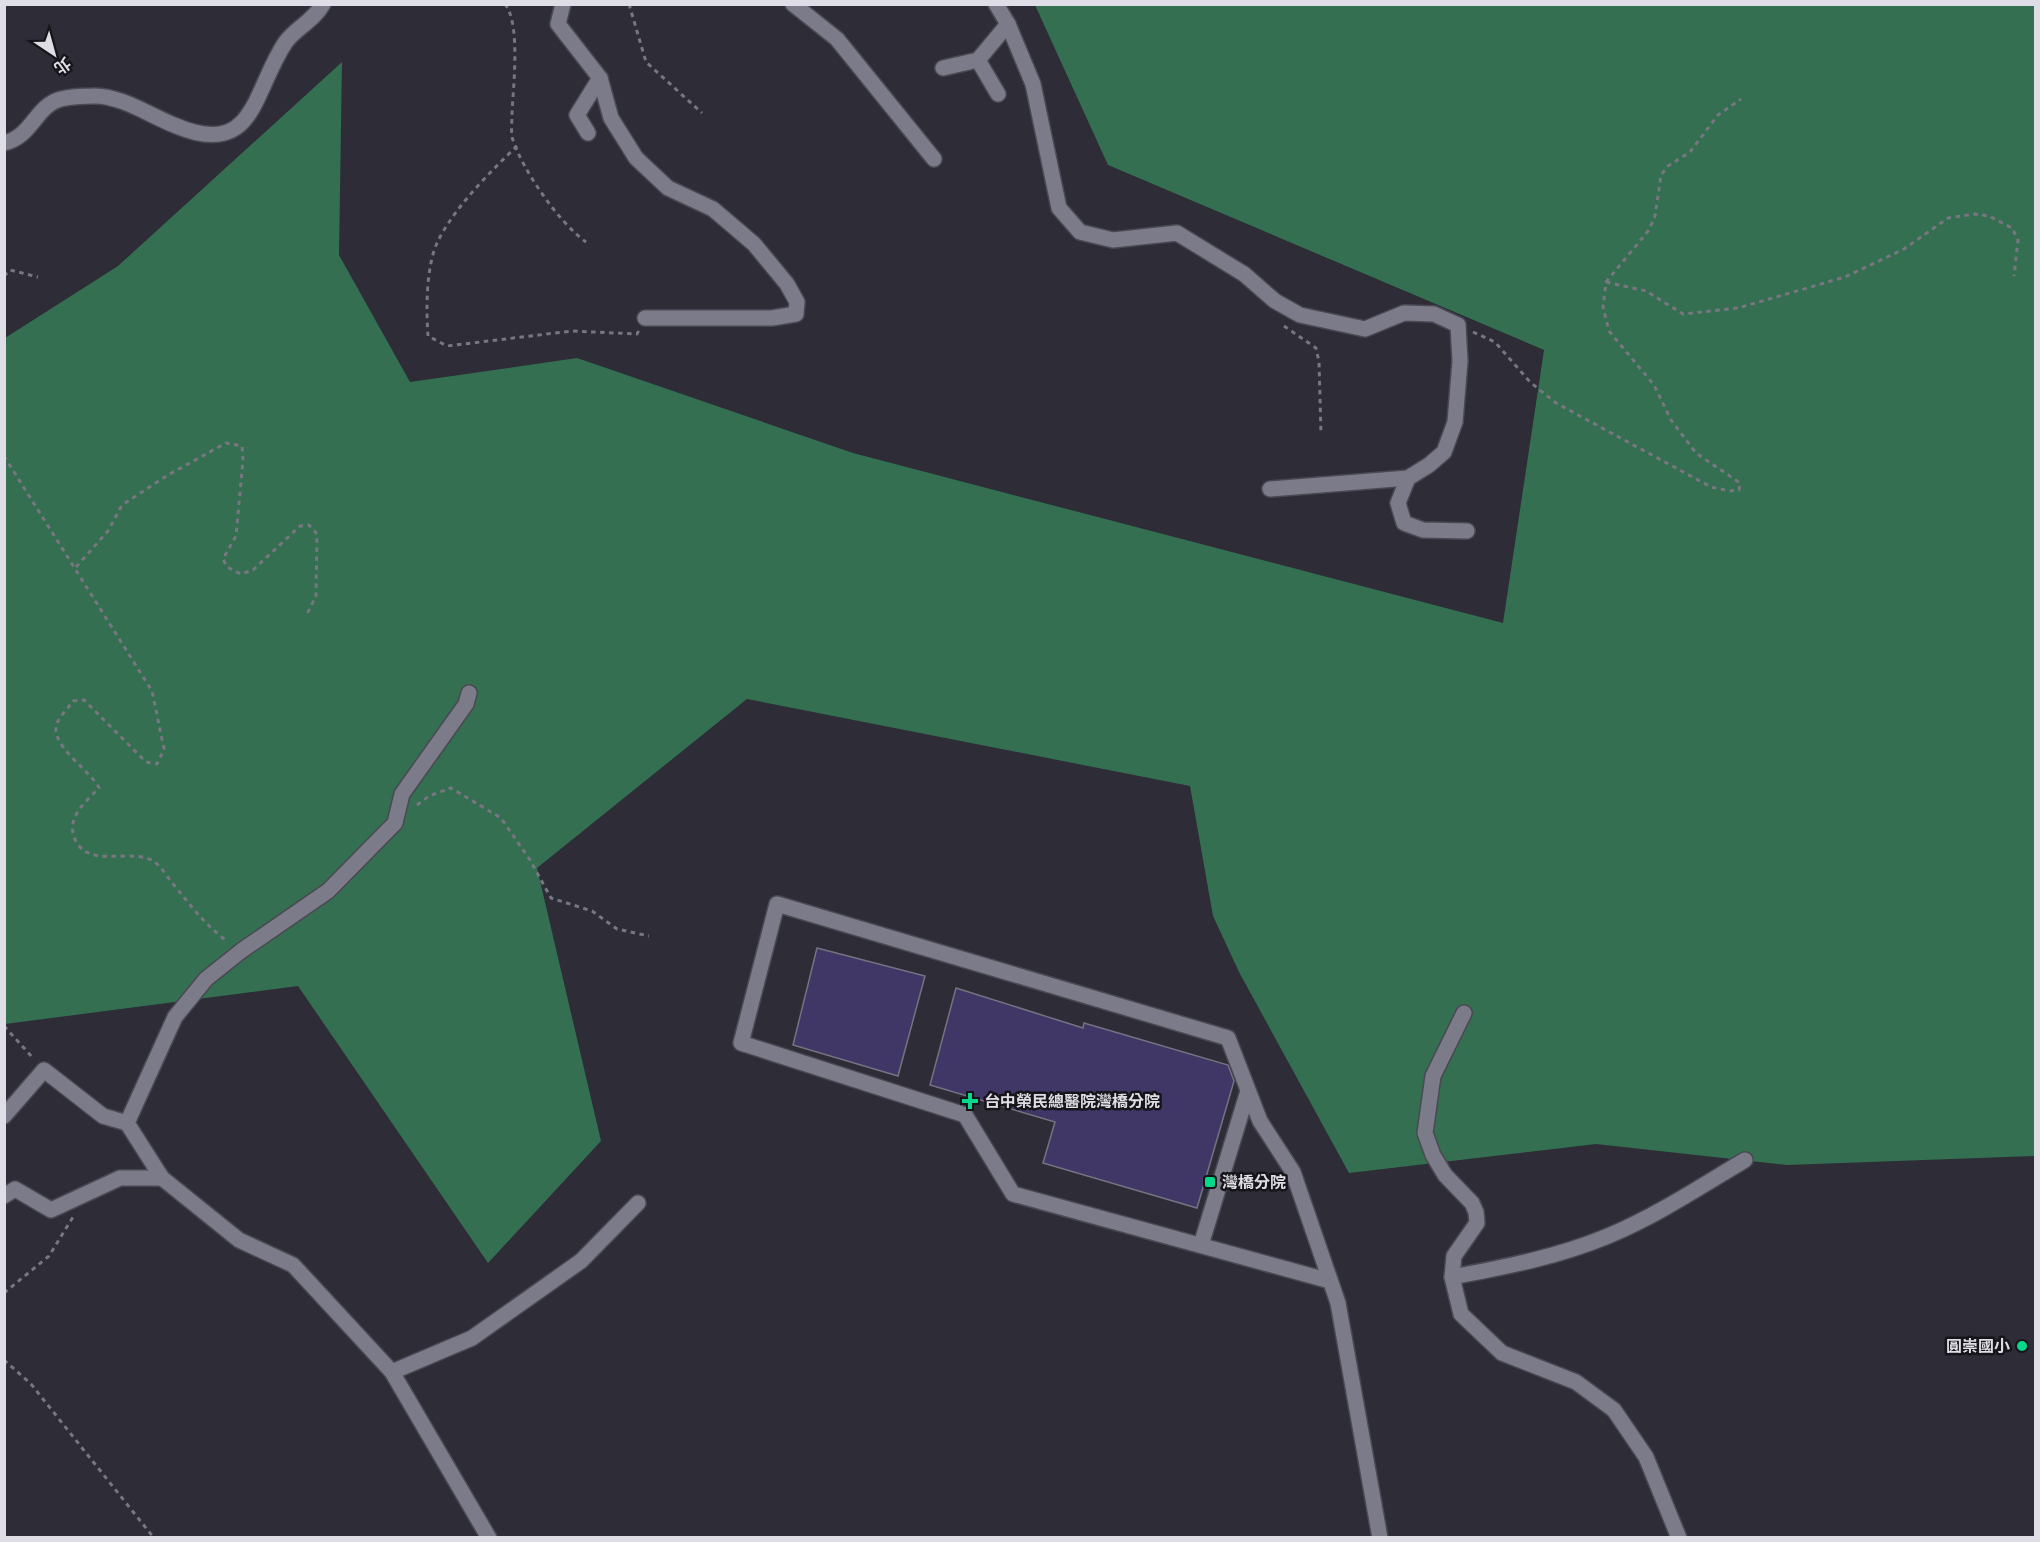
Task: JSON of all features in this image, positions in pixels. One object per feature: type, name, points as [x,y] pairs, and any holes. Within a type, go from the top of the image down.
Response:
[{"type":"street","points":[[4,143],[12,141],[29,130],[40,112],[59,99],[93,96],[108,97],[184,130],[219,136],[237,130],[258,99],[286,41],[315,18],[323,4]]},
{"type":"street","points":[[563,4],[558,24],[600,78],[611,118],[636,158],[668,188],[713,210],[754,244],[787,284],[797,302],[796,314],[772,318],[645,318]]},
{"type":"street","points":[[793,4],[837,39],[934,159]]},
{"type":"street","points":[[996,4],[1008,24],[1033,84],[1059,208],[1080,232],[1113,240],[1177,233],[1244,274],[1275,301],[1300,315],[1365,329],[1404,313],[1434,314],[1458,325],[1460,361],[1455,422],[1444,452],[1430,465],[1408,478],[1270,489]]},
{"type":"street","points":[[943,68],[978,60],[1008,24]]},
{"type":"street","points":[[978,60],[998,94]]},
{"type":"street","points":[[588,133],[577,115],[600,78]]},
{"type":"street","points":[[1408,478],[1398,503],[1404,523],[1423,531],[1467,531]]},
{"type":"street","points":[[127,1123],[175,1017],[206,979],[240,951],[328,891],[394,823],[402,794],[466,704],[469,693]]},
{"type":"street","points":[[1330,1281],[1013,1194],[965,1115],[741,1043],[777,904],[1228,1038],[1260,1120],[1293,1172],[1338,1303],[1380,1538]]},
{"type":"street","points":[[1464,1013],[1433,1076],[1425,1133],[1432,1155],[1445,1175],[1472,1203],[1476,1212],[1477,1223],[1454,1256],[1452,1277],[1461,1314],[1502,1353],[1576,1382],[1614,1410],[1646,1457],[1679,1538]]},
{"type":"street","points":[[4,1116],[44,1070],[103,1116],[127,1123],[162,1178],[239,1240],[293,1265],[392,1372],[489,1538]]},
{"type":"street","points":[[1201,1245],[1248,1091]]},
{"type":"street","points":[[1452,1277],[1530,1262],[1606,1237],[1653,1215],[1745,1160]]},
{"type":"street","points":[[4,1196],[15,1189],[51,1210],[120,1178],[162,1178]]},
{"type":"street","points":[[392,1372],[472,1338],[581,1261],[638,1203]]},
{"type":"path","points":[[505,4],[510,11],[514,33],[512,136],[541,193],[572,232],[586,242]]},
{"type":"path","points":[[629,4],[646,62],[702,113]]},
{"type":"path","points":[[1458,325],[1495,342],[1530,382],[1556,404],[1711,487],[1730,491],[1739,490],[1740,483],[1696,453],[1671,420],[1653,385],[1609,331],[1603,307],[1606,282],[1649,230],[1655,216],[1660,175],[1668,165],[1690,152],[1718,115],[1741,99]]},
{"type":"path","points":[[517,146],[476,186],[437,244],[426,301],[428,336],[447,346],[572,331],[637,334],[645,318]]},
{"type":"path","points":[[1606,282],[1646,291],[1683,314],[1738,308],[1845,277],[1904,249],[1948,218],[1975,214],[1989,216],[2012,228],[2018,240],[2014,276]]},
{"type":"path","points":[[4,276],[10,270],[38,278]]},
{"type":"path","points":[[1282,324],[1316,348],[1319,362],[1321,434]]},
{"type":"path","points":[[76,567],[108,531],[122,505],[168,475],[226,443],[242,446],[243,460],[236,536],[223,558],[227,567],[241,574],[253,570],[300,526],[309,525],[317,534],[316,596],[306,616]]},
{"type":"path","points":[[4,456],[153,691],[164,749],[157,764],[146,762],[90,705],[84,700],[73,701],[57,723],[56,734],[65,750],[94,778],[99,788],[74,816],[72,830],[76,842],[92,855],[140,857],[156,863],[207,926],[240,951]]},
{"type":"path","points":[[394,823],[429,796],[451,788],[501,818],[530,860],[551,898],[592,911],[618,929],[649,936]]},
{"type":"path","points":[[4,1026],[44,1070]]},
{"type":"path","points":[[4,1293],[50,1256],[86,1194]]},
{"type":"path","points":[[4,1360],[31,1384],[154,1538]]},
{"type":"green space","points":[[1035,5],[2035,5],[2035,1156],[1787,1165],[1596,1144],[1349,1173],[1239,972],[1213,916],[1190,786],[747,699],[537,868],[601,1141],[488,1263],[298,986],[5,1024],[5,338],[118,266],[342,62],[339,255],[410,382],[577,358],[853,453],[1503,623],[1544,350],[1108,165]]},
{"type":"building","points":[[817,948],[925,976],[898,1076],[793,1045]]},
{"type":"building","points":[[956,988],[1083,1028],[1084,1023],[1228,1065],[1234,1081],[1197,1208],[1043,1163],[1055,1122],[930,1085]]},
{"type":"place","name":"台中榮民總醫院灣橋分院","points":[[970,1101]]},
{"type":"place","name":"灣橋分院","points":[[1210,1182]]},
{"type":"place","name":"圓崇國小","points":[[2022,1346]]}]
